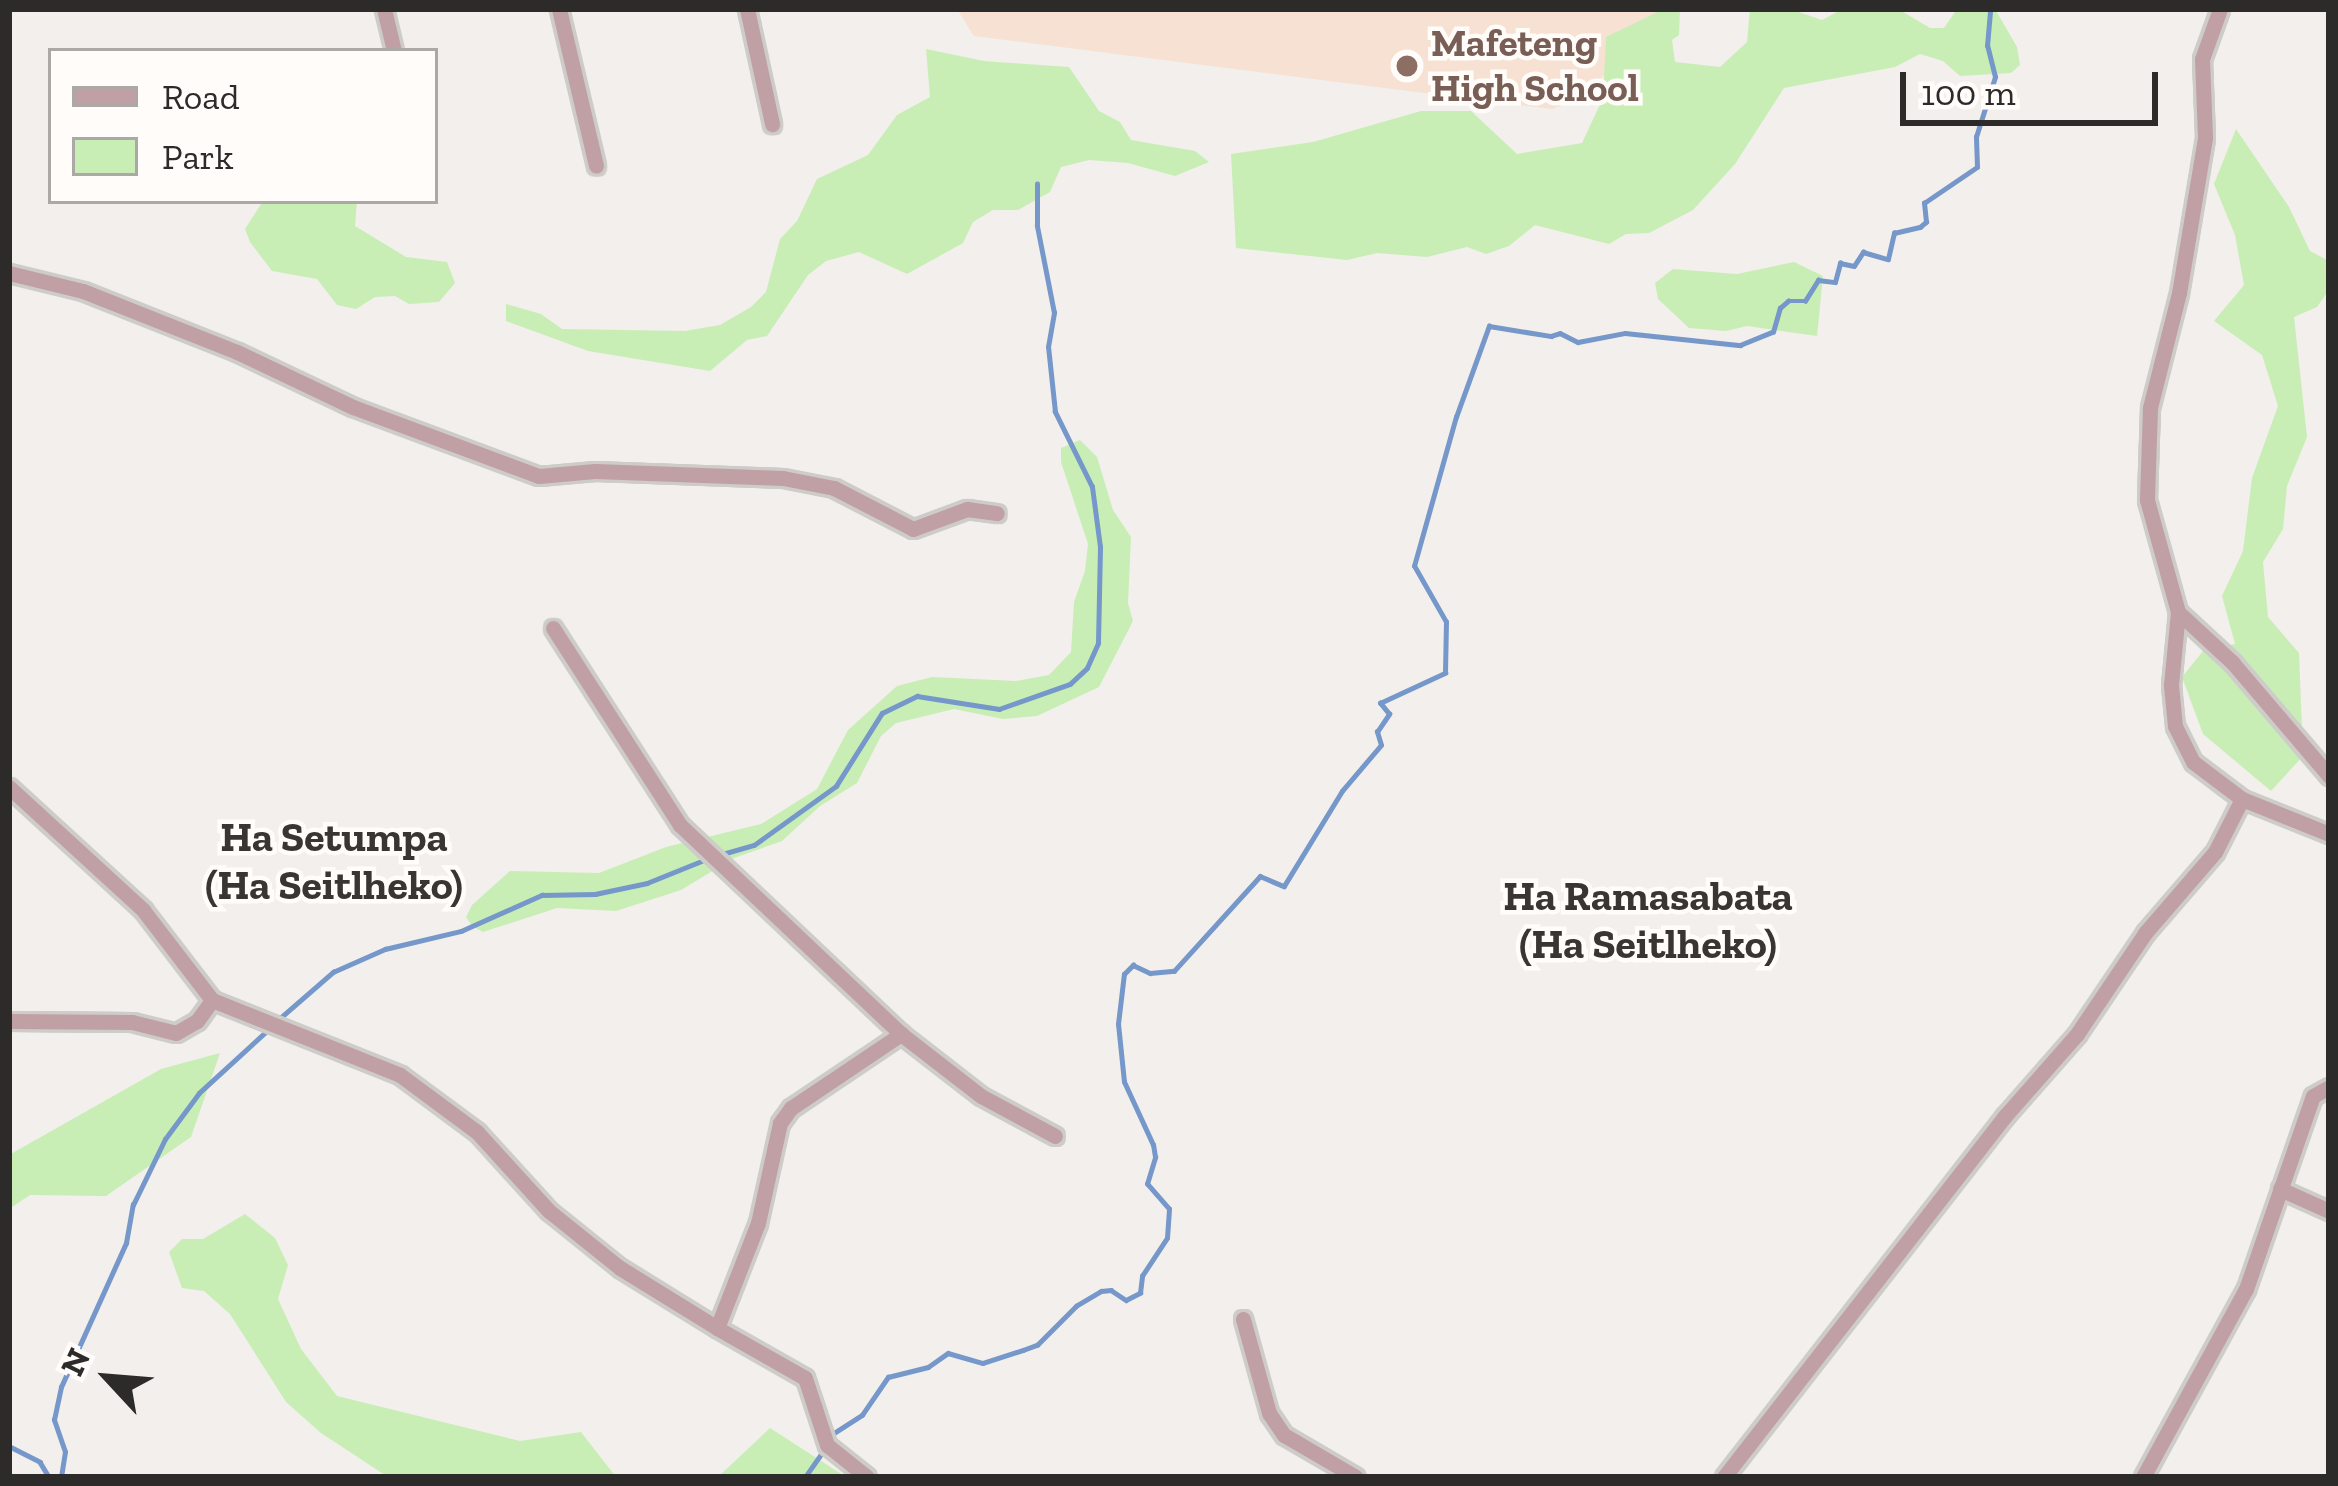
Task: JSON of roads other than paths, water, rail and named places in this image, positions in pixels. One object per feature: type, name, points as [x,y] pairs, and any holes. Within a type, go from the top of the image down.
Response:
[{"type":"street","points":[[383,9],[393,48]]},
{"type":"street","points":[[560,9],[596,166]]},
{"type":"street","points":[[747,9],[772,124]]},
{"type":"street","points":[[2219,9],[2202,59],[2205,138],[2180,293],[2150,408],[2146,459],[2147,500],[2178,612],[2171,685],[2175,726],[2193,762],[2242,799],[2329,834]]},
{"type":"street","points":[[9,273],[83,291],[237,352],[353,406],[538,476],[595,471],[783,478],[834,488],[913,529],[968,508],[998,513]]},
{"type":"street","points":[[2178,612],[2212,641],[2329,776]]},
{"type":"street","points":[[554,628],[680,825],[901,1034],[981,1096],[1055,1136]]},
{"type":"street","points":[[9,787],[143,910],[212,1000],[377,1062],[418,1088],[477,1132],[549,1211],[620,1268],[805,1378],[827,1444],[867,1477]]},
{"type":"street","points":[[1724,1477],[1992,1132],[2077,1034],[2111,977],[2215,852],[2242,799]]},
{"type":"street","points":[[9,1021],[131,1022],[176,1033],[197,1021],[212,1000]]},
{"type":"street","points":[[717,1328],[758,1223],[780,1123],[791,1108],[901,1034]]},
{"type":"street","points":[[2143,1477],[2246,1289],[2313,1096],[2329,1087]]},
{"type":"street","points":[[2280,1190],[2329,1210]]},
{"type":"street","points":[[1243,1319],[1269,1413],[1284,1435],[1355,1477]]},
{"type":"waterway","points":[[831,1435],[862,1415],[888,1377],[928,1367],[948,1353],[983,1363],[1023,1350],[1037,1345],[1076,1306],[1101,1291],[1111,1290],[1126,1300],[1140,1293],[1142,1276],[1167,1238],[1169,1209],[1147,1184],[1155,1157],[1153,1145],[1124,1082],[1118,1024],[1124,974],[1133,965],[1150,973],[1174,971],[1260,876],[1284,886],[1342,791],[1381,745],[1377,732],[1389,714],[1380,703],[1445,673],[1446,622],[1414,566],[1456,417],[1489,326],[1551,336],[1560,333],[1578,342],[1625,333],[1740,345],[1773,332],[1780,308],[1788,301],[1805,301],[1818,280],[1835,282],[1840,263],[1854,266],[1863,252],[1888,259],[1894,233],[1920,227],[1926,222],[1924,203],[1977,167],[1976,137],[1995,77],[1987,46],[1990,9]]},
{"type":"waterway","points":[[719,855],[754,845],[836,786],[882,713],[917,696],[999,709],[1070,684],[1087,668],[1098,643],[1100,547],[1092,487],[1055,412],[1048,347],[1054,313],[1037,226],[1037,184]]},
{"type":"waterway","points":[[279,1019],[333,972],[385,949],[461,931],[542,895],[595,894],[647,883],[709,858]]},
{"type":"waterway","points":[[61,1477],[65,1452],[54,1420],[61,1387],[126,1243],[133,1205],[165,1139],[199,1093],[271,1027]]},
{"type":"waterway","points":[[9,1446],[40,1462],[49,1477]]},
{"type":"waterway","points":[[805,1477],[824,1450]]},
{"type":"place","name":"Mafeteng High School","points":[[1407,66]]},
{"type":"district","name":"Ha Setumpa (Ha Seitlheko)","points":[[334,861]]},
{"type":"district","name":"Ha Ramasabata (Ha Seitlheko)","points":[[1648,920]]}]
